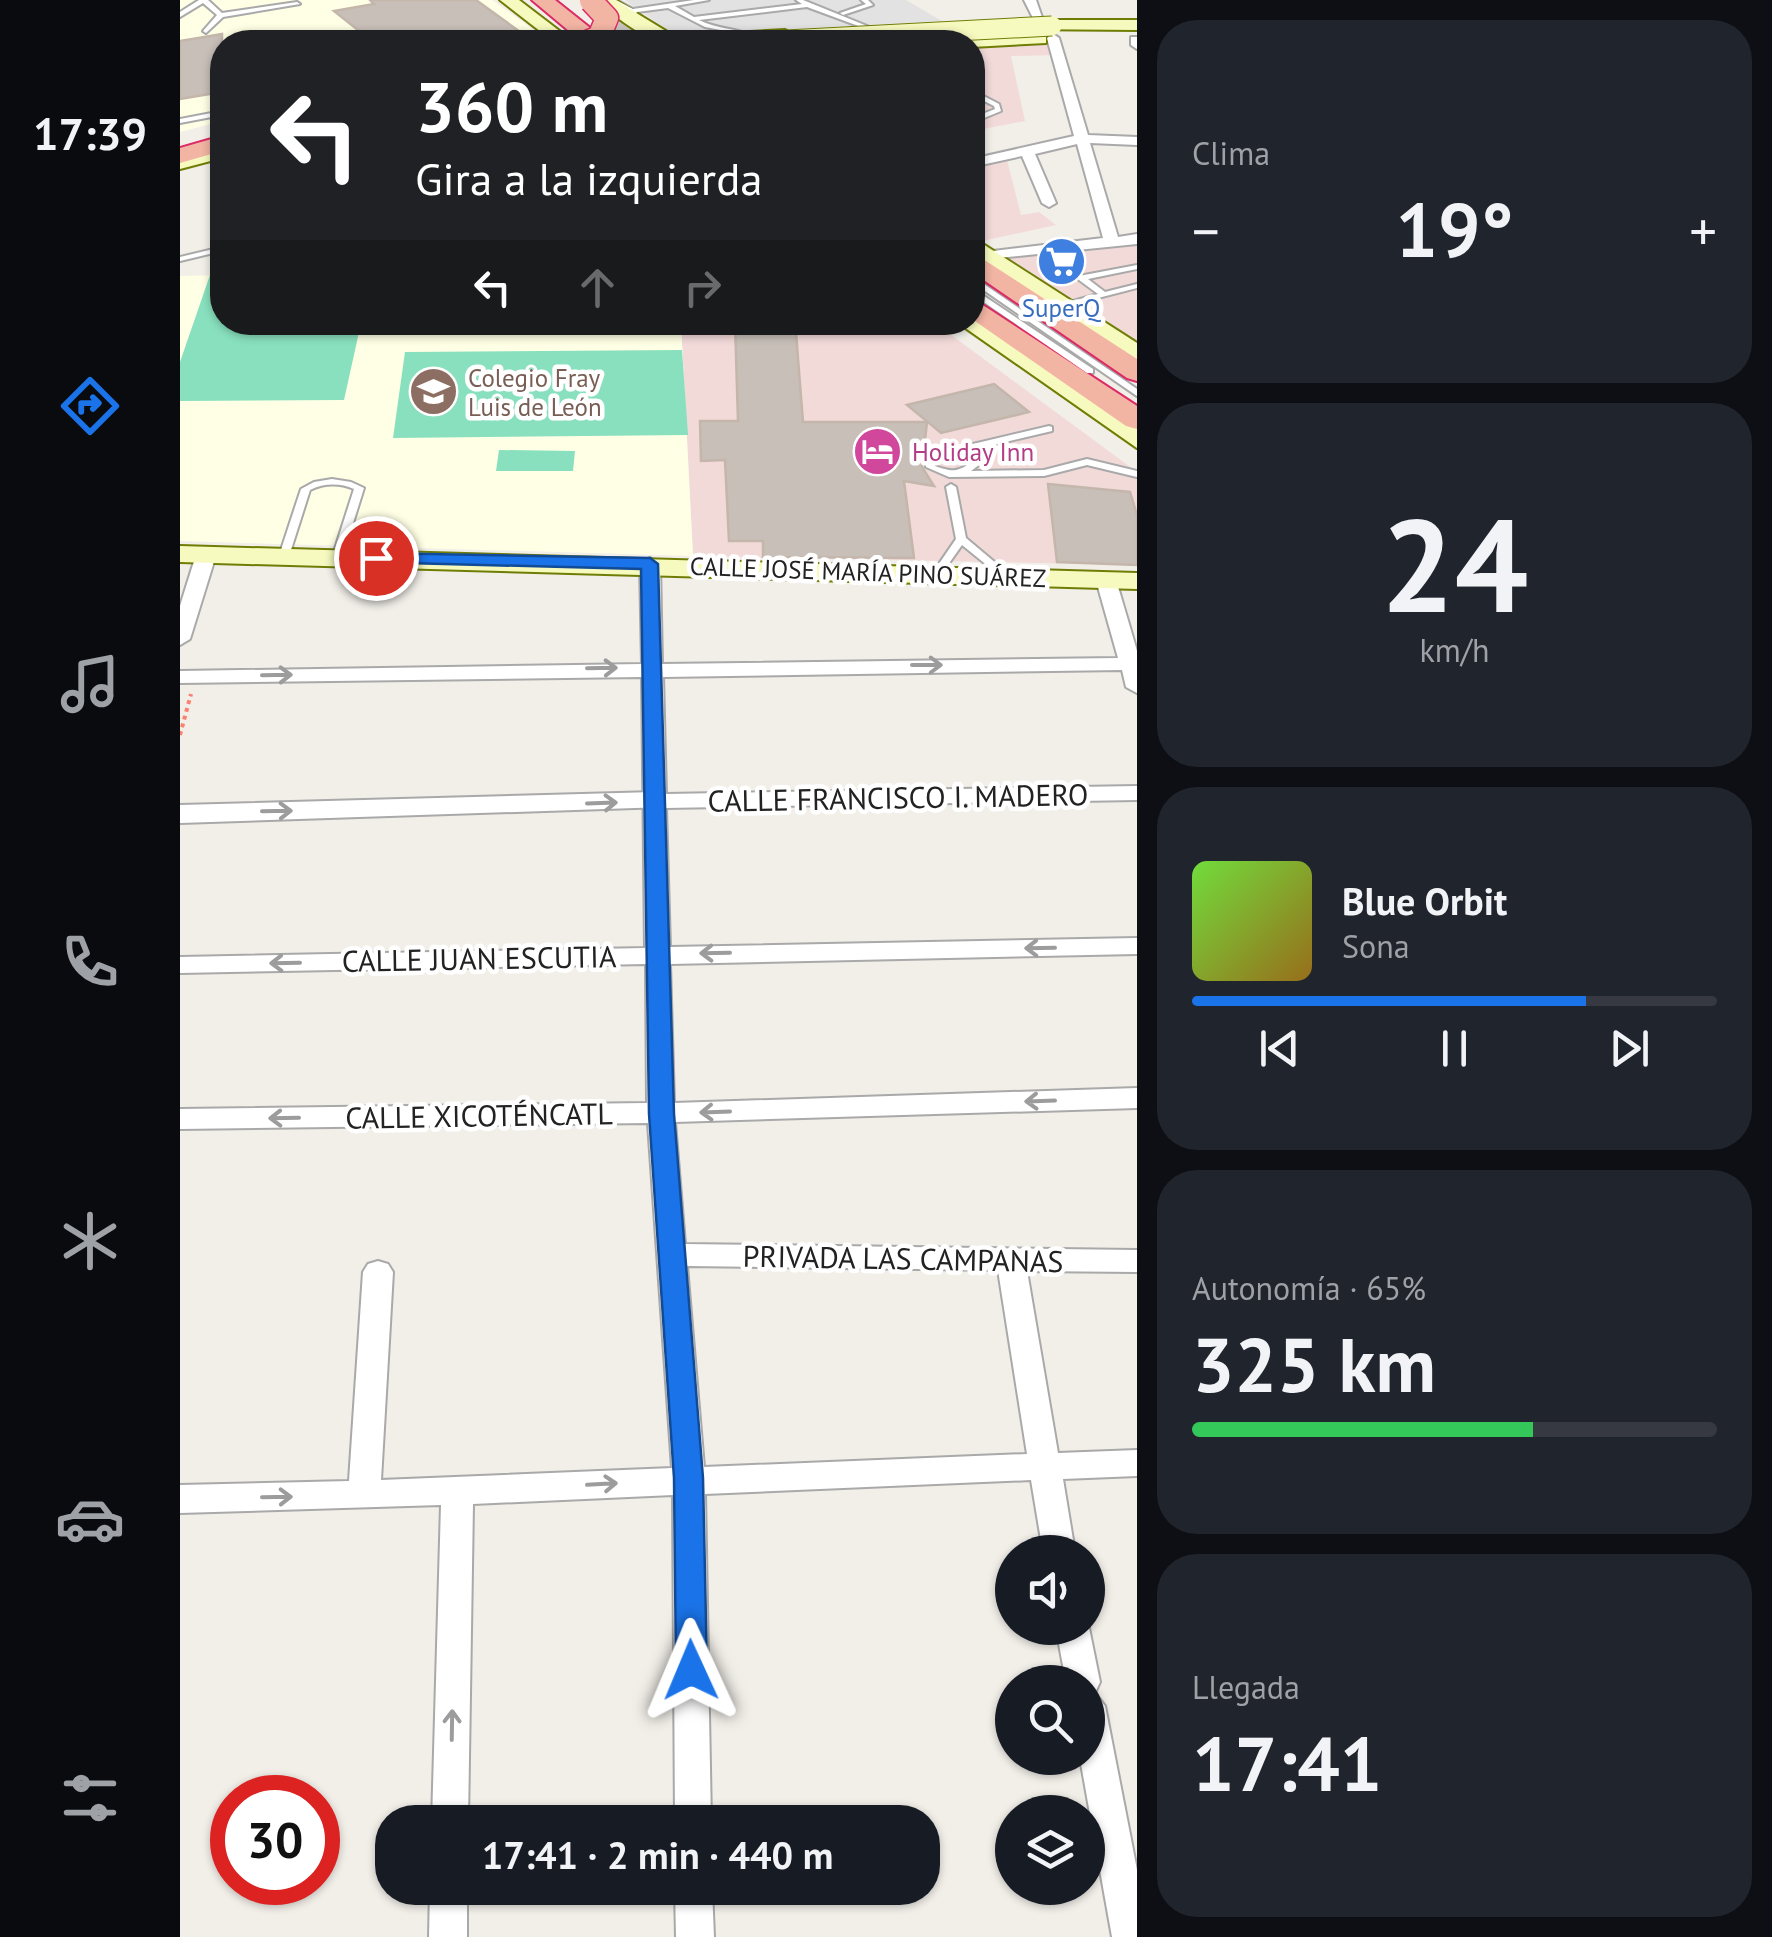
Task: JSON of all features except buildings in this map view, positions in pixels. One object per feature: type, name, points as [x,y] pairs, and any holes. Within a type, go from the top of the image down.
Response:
[{"type":"highway","points":[[542,0],[570,30]]},
{"type":"highway","points":[[576,0],[620,8]]},
{"type":"highway","points":[[590,0],[607,18],[602,30]]},
{"type":"highway","points":[[180,156],[210,147]]},
{"type":"highway","points":[[989,260],[1137,372]]},
{"type":"highway","points":[[985,314],[1098,392],[1135,432]]},
{"type":"highway","points":[[985,323],[1012,332]]},
{"type":"main road","points":[[508,0],[562,30]]},
{"type":"main road","points":[[620,8],[653,30]]},
{"type":"main road","points":[[985,42],[1077,24],[1137,38]]},
{"type":"main road","points":[[985,33],[1049,29]]},
{"type":"main road","points":[[985,31],[1049,29],[1137,38]]},
{"type":"main road","points":[[180,140],[210,133]]},
{"type":"main road","points":[[180,164],[210,155]]},
{"type":"main road","points":[[1066,315],[1137,354]]},
{"type":"main road","points":[[985,328],[1135,432]]},
{"type":"main road","name":"CALLE JOSÉ MARÍA PINO SUÁREZ","points":[[193,554],[650,564],[1137,581]]},
{"type":"street","points":[[1030,0],[1049,29],[1111,239]]},
{"type":"street","points":[[985,161],[1082,139],[1137,140]]},
{"type":"street","points":[[1027,152],[1049,204]]},
{"type":"street","points":[[989,260],[1111,239],[1137,239]]},
{"type":"street","points":[[180,640],[193,554]]},
{"type":"street","points":[[650,564],[662,1114],[669,1256],[689,1478],[694,1805]]},
{"type":"street","points":[[1106,580],[1137,688]]},
{"type":"street","points":[[180,677],[652,667],[1133,664]]},
{"type":"street","name":"CALLE FRANCISCO I. MADERO","points":[[180,814],[654,801],[1137,794]]},
{"type":"street","name":"CALLE JUAN ESCUTIA","points":[[180,965],[1137,946]]},
{"type":"street","name":"CALLE XICOTÉNCATL","points":[[180,1119],[662,1114],[1137,1098]]},
{"type":"street","name":"PRIVADA LAS CAMPANAS","points":[[669,1256],[1137,1261]]},
{"type":"street","points":[[1010,1258],[1056,1535]]},
{"type":"street","points":[[364,1495],[378,1272]]},
{"type":"street","points":[[180,1499],[456,1492],[689,1478],[1137,1463]]},
{"type":"street","points":[[450,1805],[456,1492]]},
{"type":"street","points":[[1101,1775],[1131,1937]]},
{"type":"street","points":[[448,1937],[449,1905]]},
{"type":"street","points":[[694,1905],[695,1937]]},
{"type":"lane","points":[[180,15],[204,0],[220,15]]},
{"type":"lane","points":[[620,8],[706,0]]},
{"type":"lane","points":[[800,0],[874,30]]},
{"type":"lane","points":[[837,14],[867,8],[870,5],[864,0]]},
{"type":"lane","points":[[206,31],[220,15],[296,4]]},
{"type":"lane","points":[[693,19],[808,5]]},
{"type":"lane","points":[[670,6],[705,28],[737,30]]},
{"type":"lane","points":[[985,101],[998,110],[985,116]]},
{"type":"lane","points":[[180,121],[210,116]]},
{"type":"lane","points":[[180,259],[210,252]]},
{"type":"lane","points":[[1103,294],[1082,278],[1137,267]]},
{"type":"lane","points":[[1066,315],[1103,294],[1137,286]]},
{"type":"lane","points":[[985,287],[1137,393]]},
{"type":"lane","points":[[985,299],[1137,403]]},
{"type":"lane","points":[[1049,429],[982,447],[945,452],[928,462],[953,478],[1044,473],[1087,462],[1137,474]]},
{"type":"lane","points":[[945,452],[972,460],[970,470],[953,478]]},
{"type":"lane","points":[[953,478],[962,538],[1008,577]]},
{"type":"lane","points":[[284,556],[306,488],[350,483],[359,488],[337,558]]},
{"type":"lane","points":[[937,574],[962,538]]},
{"type":"shaded area","points":[[180,0],[492,0],[534,30],[210,30],[210,124],[180,132]]},
{"type":"shaded area","points":[[625,0],[906,0],[942,21],[770,30],[667,30]]},
{"type":"shaded area","points":[[1053,38],[1058,55],[1011,56],[1025,121],[985,129],[985,41]]},
{"type":"shaded area","points":[[1006,156],[1021,215],[1039,212],[1056,225],[985,240],[985,160]]},
{"type":"shaded area","points":[[1137,239],[1137,354],[993,256]]},
{"type":"shaded area","name":"Colegio Fray Luis de León","points":[[210,275],[210,335],[682,335],[693,556],[180,541],[180,276]]},
{"type":"shaded area","points":[[682,335],[951,335],[1137,472],[1137,565],[693,556]]},
{"type":"green space","points":[[210,275],[210,335],[358,335],[344,400],[180,401],[180,362]]},
{"type":"green space","points":[[682,350],[688,435],[393,438],[405,352]]},
{"type":"green space","points":[[499,450],[575,451],[573,471],[496,471]]},
{"type":"tunnel","points":[[616,28],[620,30]]},
{"type":"place","name":"SuperQ","points":[[1061,262]]},
{"type":"place","name":"Colegio Fray Luis de León","points":[[433,392]]},
{"type":"place","name":"Holiday Inn","points":[[877,452]]},
{"type":"route","points":[[376,558],[650,564],[662,1114],[669,1256],[689,1478],[691,1670]]}]
